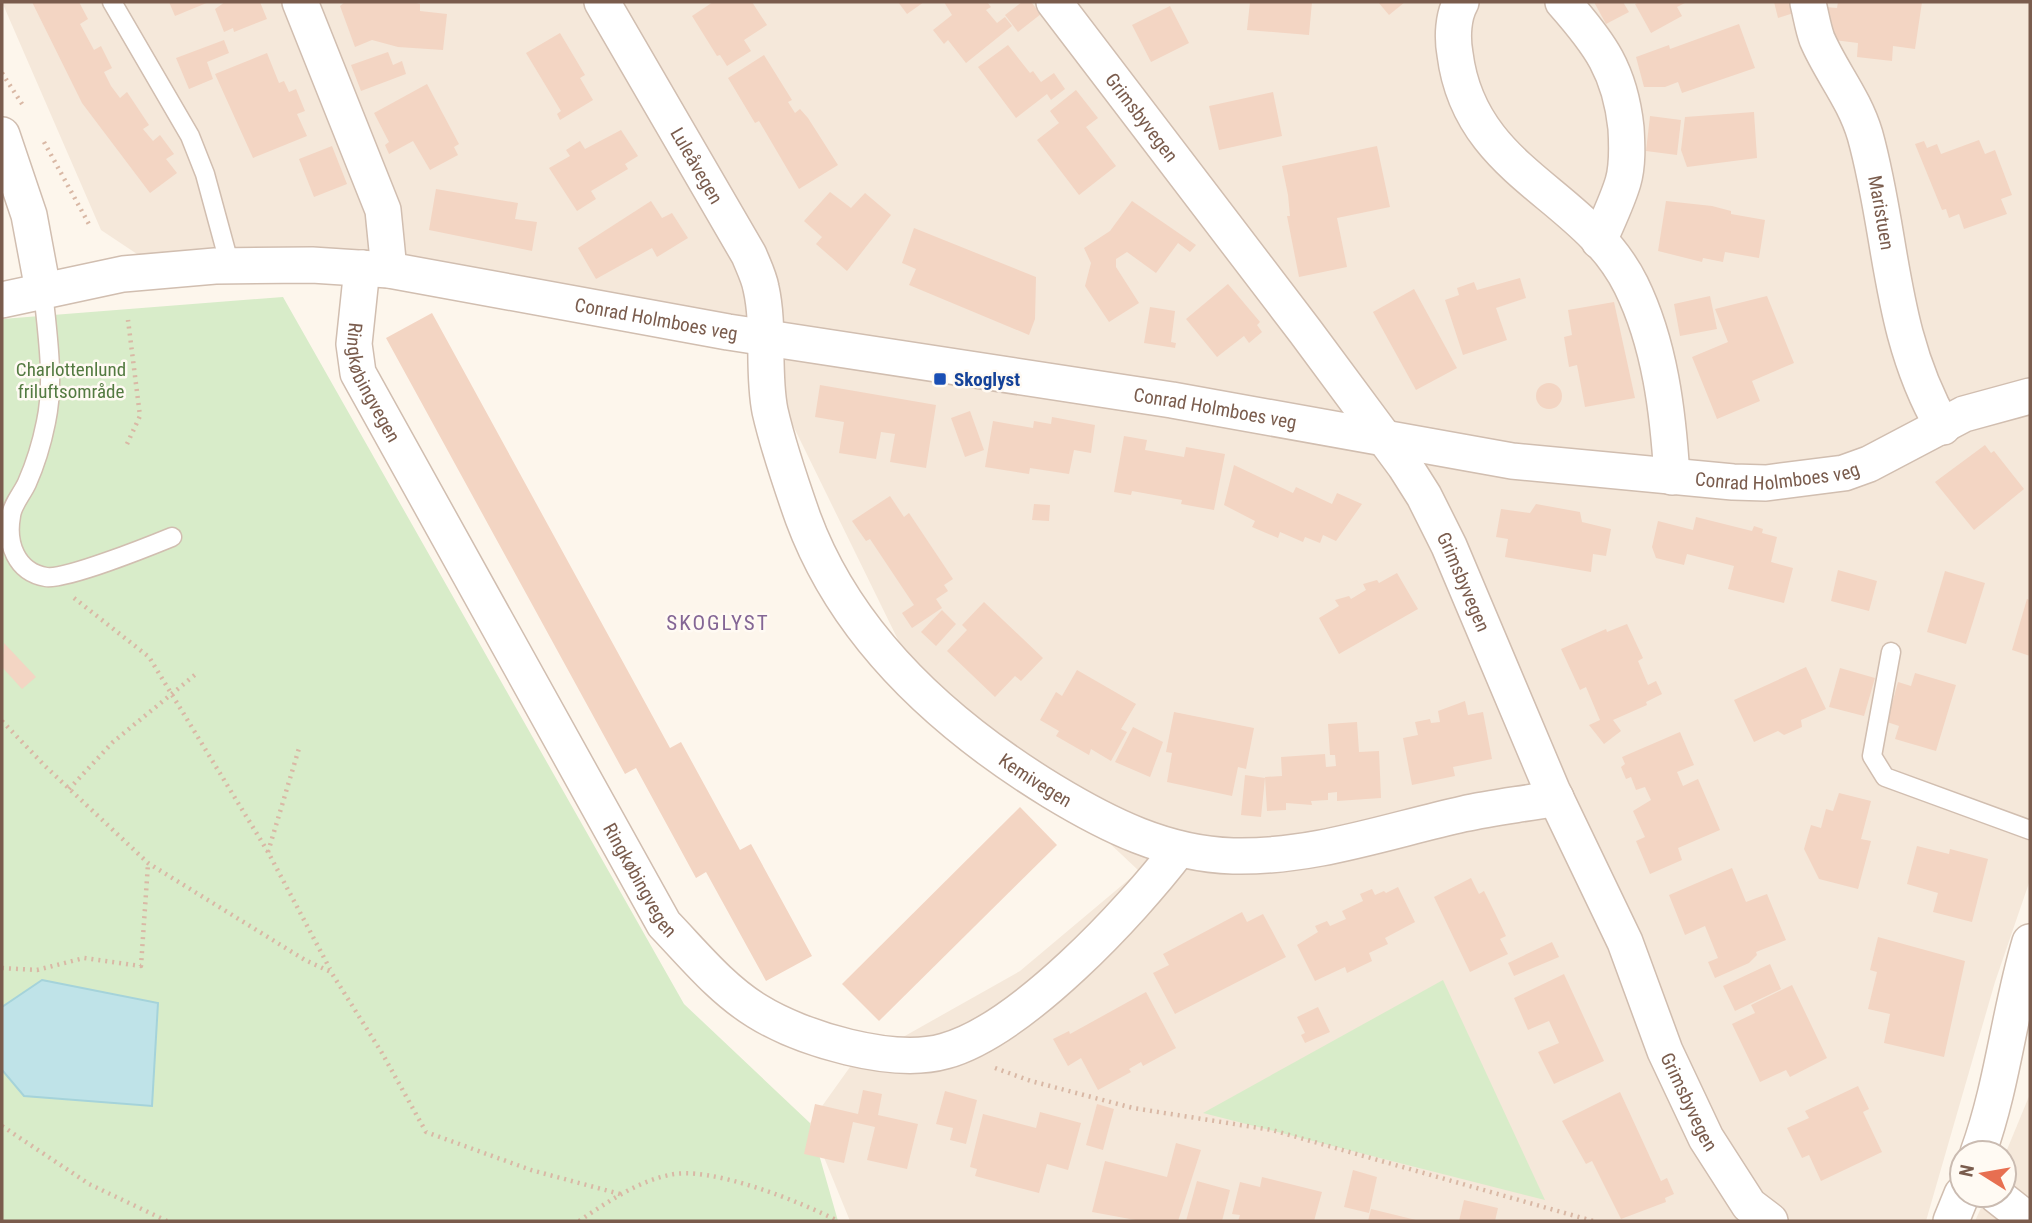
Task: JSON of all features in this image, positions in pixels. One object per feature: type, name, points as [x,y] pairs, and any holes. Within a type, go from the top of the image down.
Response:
[{"type":"street","points":[[300,2],[383,210],[375,269]]},
{"type":"street","name":"Luleåvegen","points":[[602,2],[749,255],[761,287],[765,337]]},
{"type":"street","name":"Grimsbyvegen","points":[[1054,2],[1405,466],[1448,545],[1556,798],[1625,943],[1665,1051],[1706,1139],[1749,1205],[1770,1221]]},
{"type":"street","points":[[1461,2],[1457,9],[1454,47],[1463,94],[1474,118],[1495,144],[1599,242],[1630,283],[1650,331],[1663,391],[1672,477]]},
{"type":"street","points":[[1563,2],[1603,51],[1616,76],[1624,112],[1628,146],[1624,179],[1599,242]]},
{"type":"street","name":"Maristuen","points":[[1808,3],[1818,39],[1861,121],[1872,162],[1882,227],[1909,356],[1919,382],[1943,427]]},
{"type":"street","points":[[2,135],[29,215],[43,290]]},
{"type":"street","name":"Conrad Holmboes veg","points":[[2,300],[123,274],[230,266],[375,269],[765,337],[964,366],[1381,436],[1513,461],[1672,477],[1766,483],[1844,473],[1943,427],[1964,414],[2030,396]]},
{"type":"street","name":"Ringkøbingvegen","points":[[375,269],[354,344],[358,373],[664,924],[735,995],[756,1011],[789,1028],[831,1041],[892,1054],[942,1052],[971,1043],[1006,1021],[1080,957],[1138,899],[1179,849]]},
{"type":"street","name":"Kemivegen","points":[[765,337],[771,411],[804,519],[830,573],[867,632],[934,705],[1020,771],[1090,814],[1149,840],[1179,849],[1236,856],[1297,852],[1464,814],[1556,798]]},
{"type":"street","points":[[1982,1139],[2005,1060],[2018,981],[2030,942]]},
{"type":"street","points":[[2014,1209],[2029,1221]]},
{"type":"lane","points":[[111,2],[190,135],[205,174],[230,266]]},
{"type":"lane","points":[[43,290],[49,358],[49,405],[28,481],[6,519],[15,557],[29,572],[48,578],[106,562],[172,537]]},
{"type":"lane","points":[[1891,652],[1872,756],[1885,777],[2030,830]]},
{"type":"path","points":[[2,73],[25,108]]},
{"type":"path","points":[[37,131],[90,226]]},
{"type":"path","points":[[127,444],[140,416],[128,320]]},
{"type":"path","points":[[48,578],[149,657],[268,852],[331,972],[382,1053],[426,1132],[531,1170],[620,1194]]},
{"type":"path","points":[[69,789],[113,742],[196,674]]},
{"type":"path","points":[[2,721],[148,863],[305,960],[331,972]]},
{"type":"path","points":[[268,852],[300,745]]},
{"type":"path","points":[[2,968],[37,970],[84,958],[141,966],[148,863]]},
{"type":"path","points":[[971,1043],[979,1062],[1031,1081],[1133,1108],[1272,1130],[1593,1221]]},
{"type":"path","points":[[2,1126],[89,1184],[167,1221]]},
{"type":"path","points":[[579,1221],[620,1194],[670,1174],[709,1175],[804,1204],[838,1221]]},
{"type":"shaded area","points":[[2,2],[2030,2],[2030,880],[1995,982],[1926,1221],[850,1221],[810,1123],[850,1067],[1020,971],[1139,871],[1086,821],[929,703],[753,344],[560,298],[161,270],[101,230]]},
{"type":"shaded area","points":[[2030,1094],[2030,1221],[1975,1221],[1981,1209],[2018,1209],[2018,1139],[2011,1139]]},
{"type":"green space","name":"Charlottenlund friluftsområde","points":[[283,297],[684,1004],[810,1123],[838,1221],[2,1221],[2,1070],[24,1096],[158,1004],[42,980],[2,1007],[2,319]]},
{"type":"green space","points":[[1443,980],[1545,1200],[1203,1113]]},
{"type":"water","points":[[42,980],[158,1003],[152,1106],[24,1096],[2,1070],[2,1007]]},
{"type":"building","points":[[32,2],[79,2],[88,19],[80,24],[94,50],[101,46],[112,68],[104,72],[111,86],[120,98],[127,92],[149,125],[143,129],[153,141],[160,135],[174,154],[166,159],[177,173],[150,193],[82,103]]},
{"type":"building","points":[[169,2],[209,2],[175,16]]},
{"type":"building","points":[[225,2],[260,2],[267,19],[234,32],[233,28],[224,32],[215,9]]},
{"type":"building","points":[[345,2],[413,2],[420,4],[420,11],[447,14],[443,50],[398,47],[372,40],[355,47],[340,6]]},
{"type":"building","points":[[713,2],[752,2],[767,25],[744,40],[751,51],[727,66],[720,55],[717,56],[692,16]]},
{"type":"building","points":[[898,2],[924,2],[907,14]]},
{"type":"building","points":[[944,2],[987,2],[991,7],[986,10],[997,23],[1005,17],[1012,26],[966,63],[948,40],[944,44],[933,30],[952,15]]},
{"type":"building","points":[[1022,2],[1031,2],[1041,14],[1018,32],[1005,15]]},
{"type":"building","points":[[1250,2],[1312,2],[1309,35],[1247,30]]},
{"type":"building","points":[[1378,2],[1405,2],[1389,15]]},
{"type":"building","points":[[1594,2],[1623,2],[1629,12],[1606,24]]},
{"type":"building","points":[[1687,2],[1677,7],[1682,16],[1651,33],[1635,4]]},
{"type":"building","points":[[1774,2],[1802,2],[1800,11],[1778,18]]},
{"type":"building","points":[[1838,2],[1922,2],[1915,49],[1893,46],[1892,61],[1857,57],[1858,43],[1834,40],[1834,33],[1822,32],[1825,7],[1837,8]]},
{"type":"building","points":[[1170,6],[1189,43],[1151,62],[1132,25]]},
{"type":"building","points":[[1739,24],[1755,68],[1682,93],[1678,82],[1665,87],[1644,87],[1636,57],[1669,45],[1670,49]]},
{"type":"building","points":[[560,33],[585,75],[580,78],[593,100],[560,120],[557,114],[561,111],[526,53]]},
{"type":"building","points":[[224,40],[229,53],[207,62],[213,79],[189,89],[176,58]]},
{"type":"building","points":[[1008,45],[1030,73],[1033,71],[1041,82],[1054,73],[1065,89],[1051,100],[1047,94],[1016,118],[978,67]]},
{"type":"building","points":[[388,52],[393,65],[402,61],[406,74],[361,91],[351,65]]},
{"type":"building","points":[[267,53],[279,83],[284,81],[289,92],[296,89],[305,111],[297,114],[307,136],[253,158],[215,74]]},
{"type":"building","points":[[764,55],[792,100],[788,102],[795,113],[800,109],[808,118],[838,165],[799,189],[759,121],[755,123],[728,78]]},
{"type":"building","points":[[427,84],[459,144],[454,147],[458,155],[430,170],[413,141],[389,154],[385,145],[389,142],[374,113]]},
{"type":"building","points":[[1076,90],[1098,118],[1086,127],[1116,166],[1079,195],[1037,140],[1059,123],[1050,111]]},
{"type":"building","points":[[1273,92],[1282,136],[1219,150],[1209,106]]},
{"type":"building","points":[[1754,112],[1757,158],[1687,167],[1681,150],[1685,117]]},
{"type":"building","points":[[1650,116],[1681,120],[1677,155],[1646,151]]},
{"type":"building","points":[[621,130],[638,156],[625,164],[628,169],[591,191],[596,199],[577,211],[549,168],[570,156],[566,150],[580,141],[585,149]]},
{"type":"building","points":[[1979,140],[1985,154],[1995,150],[2012,195],[2001,199],[2007,214],[1964,229],[1959,214],[1949,218],[1946,209],[1942,210],[1915,144],[1924,141],[1927,148],[1937,144],[1941,154]]},
{"type":"building","points":[[332,146],[347,184],[314,197],[299,159]]},
{"type":"building","points":[[1377,146],[1390,207],[1337,218],[1347,267],[1299,277],[1287,216],[1290,216],[1288,195],[1282,166]]},
{"type":"building","points":[[436,189],[518,203],[515,219],[537,222],[532,251],[429,230]]},
{"type":"building","points":[[830,192],[851,208],[865,193],[891,215],[847,271],[816,244],[822,237],[804,221]]},
{"type":"building","points":[[651,201],[662,218],[672,213],[688,238],[657,257],[652,248],[596,279],[578,248]]},
{"type":"building","points":[[1132,201],[1196,245],[1190,252],[1178,243],[1156,273],[1127,252],[1116,259],[1116,267],[1139,303],[1109,322],[1085,286],[1091,263],[1084,248],[1110,231]]},
{"type":"building","points":[[1666,201],[1712,206],[1731,211],[1731,214],[1765,220],[1759,258],[1725,252],[1723,262],[1703,258],[1702,262],[1658,251]]},
{"type":"building","points":[[914,228],[1036,277],[1035,319],[1029,335],[909,285],[916,269],[902,263]]},
{"type":"building","points":[[1520,278],[1526,298],[1496,308],[1507,340],[1463,355],[1445,300],[1459,295],[1457,288],[1474,282],[1477,290]]},
{"type":"building","points":[[1228,284],[1260,322],[1257,325],[1262,332],[1249,343],[1244,336],[1217,357],[1186,319]]},
{"type":"building","points":[[1414,289],[1457,368],[1416,390],[1373,312]]},
{"type":"building","points":[[1710,296],[1717,329],[1680,336],[1674,304]]},
{"type":"building","points":[[1767,296],[1794,363],[1752,381],[1760,401],[1717,419],[1692,357],[1728,342],[1715,309]]},
{"type":"building","points":[[1614,302],[1635,398],[1585,407],[1577,365],[1569,367],[1564,337],[1572,335],[1568,310]]},
{"type":"building","points":[[1150,307],[1175,311],[1171,342],[1176,343],[1175,348],[1144,343]]},
{"type":"building","points":[[432,313],[670,748],[681,742],[740,850],[751,844],[812,956],[766,981],[706,872],[696,878],[636,768],[625,774],[386,338]]},
{"type":"building","points":[[1549,383],[1558,387],[1562,396],[1558,405],[1549,409],[1540,405],[1536,396],[1540,387]]},
{"type":"building","points":[[820,385],[936,405],[926,468],[890,462],[895,434],[881,432],[876,459],[839,453],[844,422],[815,417]]},
{"type":"building","points":[[970,411],[984,450],[965,457],[951,418]]},
{"type":"building","points":[[1052,417],[1095,425],[1091,453],[1074,450],[1069,474],[1030,468],[1029,474],[985,467],[993,421],[1033,428],[1034,421],[1051,424]]},
{"type":"building","points":[[1124,436],[1147,440],[1145,450],[1184,457],[1186,447],[1225,454],[1214,510],[1181,504],[1182,500],[1132,491],[1131,495],[1114,492]]},
{"type":"building","points":[[1985,445],[1991,453],[1994,451],[2024,489],[1974,530],[1935,482]]},
{"type":"building","points":[[1234,465],[1293,493],[1296,487],[1332,504],[1337,493],[1362,504],[1336,541],[1323,535],[1320,543],[1305,537],[1303,542],[1280,532],[1278,538],[1252,527],[1255,521],[1224,505]]},
{"type":"building","points":[[890,496],[904,517],[909,513],[953,579],[944,585],[948,591],[936,599],[942,608],[912,628],[902,613],[914,605],[870,539],[866,541],[852,521]]},
{"type":"building","points":[[1034,504],[1050,505],[1049,521],[1032,520]]},
{"type":"building","points":[[1536,504],[1580,512],[1582,522],[1611,529],[1606,556],[1593,554],[1591,572],[1505,557],[1508,539],[1496,537],[1501,509],[1530,513]]},
{"type":"building","points":[[1696,517],[1752,531],[1754,526],[1763,529],[1762,533],[1777,537],[1771,562],[1793,568],[1784,603],[1728,589],[1734,566],[1687,554],[1684,565],[1656,558],[1652,547],[1658,521],[1693,530]]},
{"type":"building","points":[[1838,570],[1877,581],[1869,611],[1831,601]]},
{"type":"building","points":[[1945,571],[1985,583],[1966,644],[1927,632]]},
{"type":"building","points":[[1397,573],[1418,609],[1339,654],[1319,618],[1339,606],[1335,600],[1349,596],[1351,599],[1366,590],[1363,584],[1377,580],[1379,583]]},
{"type":"building","points":[[2027,599],[2030,600],[2030,656],[2012,650]]},
{"type":"building","points":[[984,602],[1043,658],[1021,681],[1015,676],[995,697],[947,651],[967,630],[962,625]]},
{"type":"building","points":[[942,610],[956,624],[936,646],[921,632]]},
{"type":"building","points":[[1627,624],[1643,658],[1638,661],[1648,685],[1656,681],[1662,694],[1646,702],[1647,705],[1613,720],[1621,731],[1604,744],[1589,725],[1600,720],[1586,687],[1580,690],[1561,649],[1606,629],[1607,632]]},
{"type":"building","points":[[4,643],[36,677],[22,689],[2,667]]},
{"type":"building","points":[[1806,667],[1826,709],[1801,720],[1802,727],[1784,735],[1778,731],[1754,742],[1734,700]]},
{"type":"building","points":[[1840,668],[1875,678],[1864,716],[1829,707]]},
{"type":"building","points":[[1077,670],[1136,704],[1121,729],[1127,732],[1111,761],[1091,749],[1089,755],[1056,736],[1059,731],[1040,720],[1056,692],[1062,696]]},
{"type":"building","points":[[1915,673],[1956,685],[1936,751],[1895,739],[1899,726],[1887,722],[1898,682],[1911,686]]},
{"type":"building","points":[[1465,701],[1468,715],[1483,712],[1492,759],[1453,767],[1455,776],[1412,785],[1403,738],[1418,735],[1415,722],[1430,719],[1431,723],[1440,722],[1438,711]]},
{"type":"building","points":[[1174,712],[1254,728],[1246,769],[1238,767],[1232,796],[1167,782],[1172,753],[1166,752]]},
{"type":"building","points":[[1357,722],[1359,752],[1379,751],[1381,798],[1337,801],[1337,792],[1328,793],[1328,800],[1311,801],[1312,805],[1286,803],[1286,810],[1267,811],[1265,777],[1282,776],[1281,757],[1325,754],[1326,767],[1336,766],[1335,755],[1330,755],[1328,724]]},
{"type":"building","points":[[1133,727],[1163,742],[1150,777],[1115,762]]},
{"type":"building","points":[[1680,732],[1694,765],[1677,772],[1683,786],[1698,779],[1720,830],[1678,848],[1682,860],[1650,874],[1636,841],[1645,837],[1633,811],[1651,800],[1645,787],[1636,790],[1631,777],[1626,779],[1621,767],[1625,764],[1622,757]]},
{"type":"building","points":[[1245,775],[1265,778],[1261,817],[1241,815]]},
{"type":"building","points":[[1839,793],[1871,801],[1861,839],[1871,841],[1858,889],[1819,879],[1804,849],[1811,825],[1821,828],[1826,809],[1833,811]]},
{"type":"building","points":[[1020,807],[1057,845],[879,1021],[842,984]]},
{"type":"building","points":[[1917,846],[1949,854],[1950,849],[1988,859],[1972,922],[1933,912],[1938,893],[1907,884]]},
{"type":"building","points":[[1732,868],[1746,902],[1767,894],[1786,940],[1756,952],[1757,955],[1749,963],[1715,978],[1708,962],[1718,958],[1705,926],[1685,935],[1669,895]]},
{"type":"building","points":[[1471,878],[1479,894],[1484,891],[1495,913],[1506,936],[1500,939],[1508,954],[1470,972],[1434,897]]},
{"type":"building","points":[[1398,887],[1415,922],[1385,938],[1388,944],[1369,953],[1372,961],[1347,973],[1345,967],[1315,981],[1297,945],[1318,932],[1315,926],[1327,921],[1330,926],[1346,919],[1342,911],[1363,901],[1360,894],[1372,889],[1375,895],[1384,891],[1386,893]]},
{"type":"building","points":[[1242,912],[1247,922],[1263,914],[1286,957],[1175,1014],[1153,973],[1169,965],[1163,954]]},
{"type":"building","points":[[1878,937],[1965,961],[1944,1057],[1884,1043],[1890,1014],[1868,1009],[1877,972],[1870,970]]},
{"type":"building","points":[[1552,942],[1559,957],[1514,976],[1508,963]]},
{"type":"building","points":[[1770,964],[1781,989],[1735,1011],[1723,986]]},
{"type":"building","points":[[1564,974],[1604,1061],[1554,1084],[1538,1052],[1559,1043],[1549,1021],[1528,1030],[1514,998]]},
{"type":"building","points":[[1792,985],[1827,1058],[1790,1077],[1786,1070],[1760,1082],[1732,1024],[1755,1013],[1751,1005]]},
{"type":"building","points":[[1146,992],[1176,1048],[1143,1066],[1141,1062],[1129,1069],[1131,1072],[1098,1090],[1081,1058],[1068,1066],[1053,1039],[1069,1031],[1070,1034]]},
{"type":"building","points":[[1318,1007],[1330,1032],[1305,1043],[1301,1035],[1305,1033],[1297,1017]]},
{"type":"building","points":[[1858,1086],[1869,1109],[1863,1112],[1882,1152],[1821,1181],[1809,1155],[1802,1158],[1787,1128],[1809,1118],[1805,1111]]},
{"type":"building","points":[[863,1090],[882,1094],[878,1115],[918,1124],[907,1169],[867,1160],[875,1127],[853,1122],[844,1163],[804,1154],[815,1104],[858,1114]]},
{"type":"building","points":[[945,1091],[977,1100],[966,1144],[950,1140],[953,1128],[936,1124]]},
{"type":"building","points":[[1620,1092],[1661,1181],[1667,1178],[1674,1194],[1665,1198],[1666,1202],[1621,1219],[1592,1161],[1586,1164],[1562,1121]]},
{"type":"building","points":[[1097,1104],[1114,1109],[1103,1150],[1086,1145]]},
{"type":"building","points":[[1040,1112],[1081,1123],[1068,1170],[1047,1164],[1039,1193],[975,1176],[977,1169],[970,1167],[983,1114],[1036,1128]]},
{"type":"building","points":[[1176,1143],[1201,1150],[1178,1221],[1141,1221],[1092,1212],[1105,1161],[1167,1177]]},
{"type":"building","points":[[1353,1170],[1377,1177],[1369,1213],[1344,1207]]},
{"type":"building","points":[[1262,1177],[1322,1192],[1314,1221],[1238,1221],[1240,1215],[1232,1214],[1240,1182],[1260,1187]]},
{"type":"building","points":[[1197,1181],[1230,1190],[1222,1221],[1186,1221]]},
{"type":"building","points":[[1464,1200],[1498,1208],[1495,1221],[1459,1221]]},
{"type":"building","points":[[1371,1209],[1416,1220],[1416,1221],[1368,1221]]},
{"type":"place","name":"Skoglyst","points":[[940,379]]},
{"type":"district","name":"SKOGLYST","points":[[718,623]]}]
